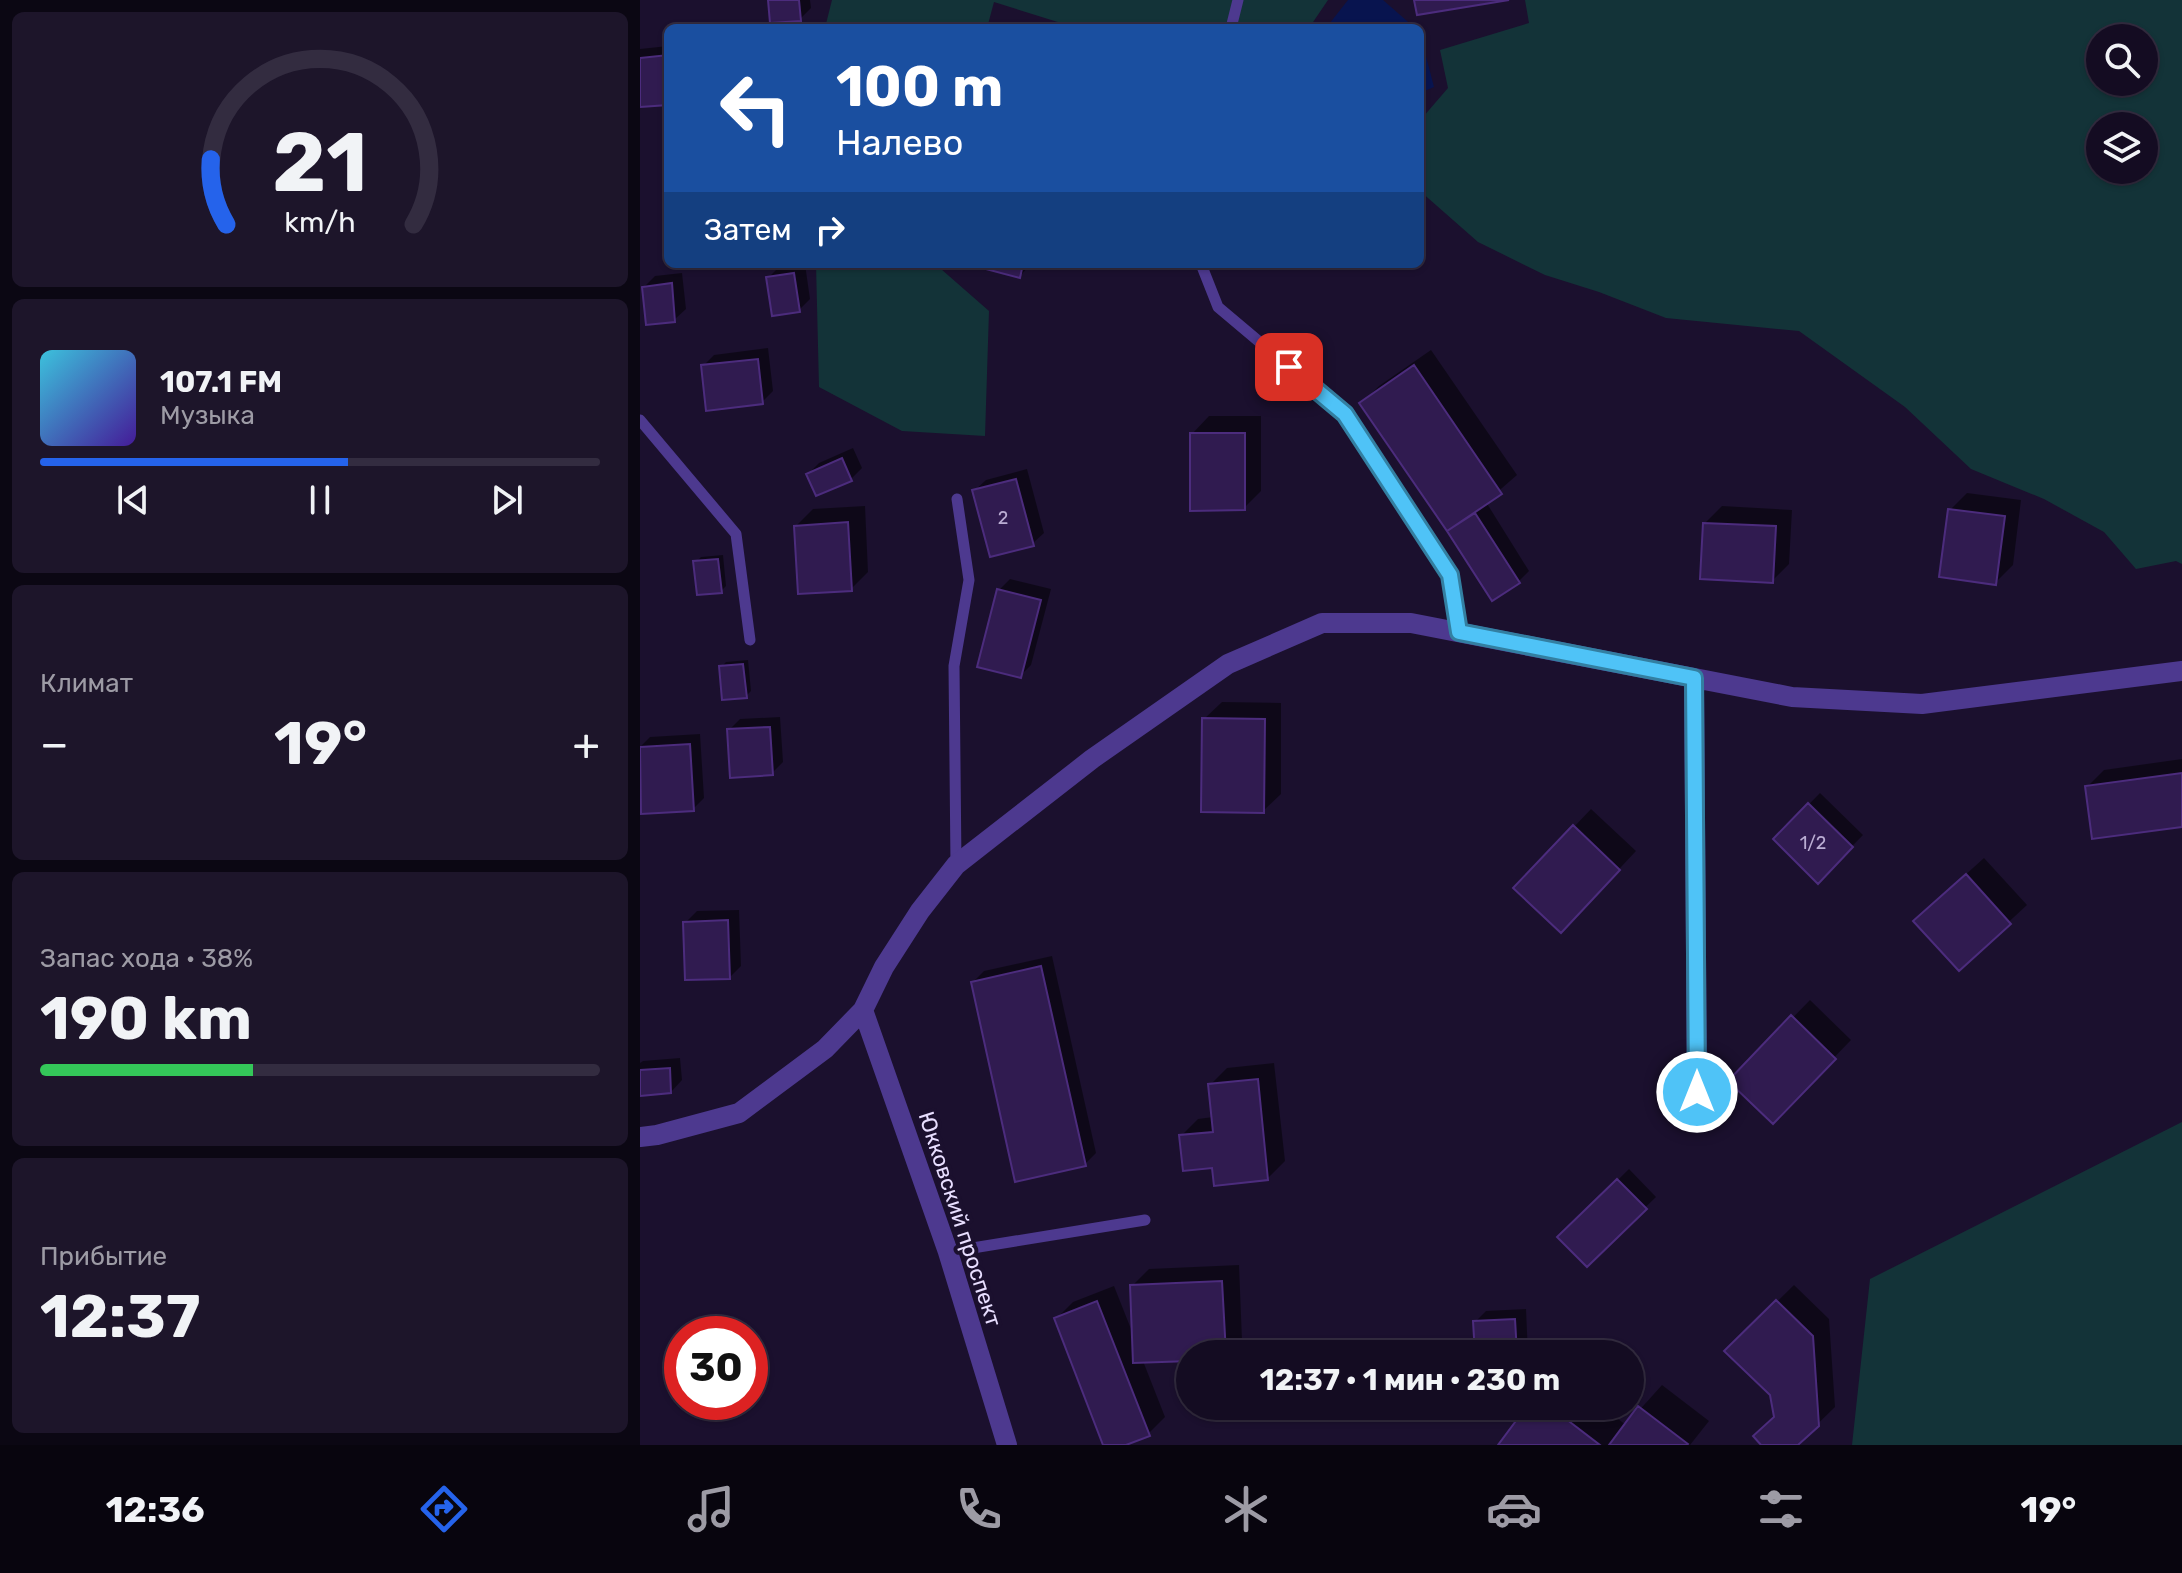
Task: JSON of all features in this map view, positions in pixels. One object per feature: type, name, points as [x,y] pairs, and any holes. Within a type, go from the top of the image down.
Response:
[{"type":"street","points":[[640,1137],[739,1113],[825,1049],[863,1010],[884,967],[920,911],[956,865],[1092,759],[1228,664],[1322,623],[1411,623],[1792,697],[1922,704],[2182,671]]},
{"type":"street","points":[[1694,678],[1697,1092]]},
{"type":"street","name":"Юкковский проспект","points":[[863,1010],[948,1252],[1007,1445]]},
{"type":"lane","points":[[1232,24],[1238,0]]},
{"type":"lane","points":[[1203,268],[1218,307],[1345,414],[1450,575],[1459,632]]},
{"type":"lane","points":[[640,420],[736,534],[750,640]]},
{"type":"lane","points":[[956,865],[954,666],[969,580],[957,499]]},
{"type":"lane","points":[[948,1252],[1145,1220]]},
{"type":"green space","points":[[832,0],[1328,0],[1312,24],[1064,24],[994,2],[988,24],[826,24]]},
{"type":"green space","points":[[1525,0],[2182,0],[2182,564],[2176,561],[2136,569],[2104,532],[2044,499],[1971,469],[1905,407],[1799,331],[1666,318],[1545,275],[1478,242],[1424,195],[1424,116],[1448,88],[1440,50],[1529,23]]},
{"type":"green space","points":[[816,268],[941,268],[989,311],[985,436],[902,431],[819,387]]},
{"type":"green space","points":[[2182,1122],[2182,1445],[1852,1445],[1870,1279]]},
{"type":"shaded area","points":[[1348,0],[1383,0],[1410,24],[1329,24]]},
{"type":"shaded area","points":[[1424,48],[1434,87],[1424,91]]},
{"type":"building","points":[[768,0],[799,0],[801,21],[770,23]]},
{"type":"building","points":[[1414,0],[1509,0],[1417,15]]},
{"type":"building","points":[[664,55],[664,105],[640,107],[640,58]]},
{"type":"building","points":[[982,268],[1022,268],[1020,278]]},
{"type":"building","points":[[794,273],[800,312],[772,316],[766,277]]},
{"type":"building","points":[[672,283],[675,322],[646,325],[642,287]]},
{"type":"building","points":[[758,359],[763,404],[706,411],[701,365]]},
{"type":"building","points":[[1414,365],[1502,494],[1447,531],[1359,403]]},
{"type":"building","points":[[1190,433],[1245,433],[1245,510],[1190,511]]},
{"type":"building","points":[[842,458],[852,481],[816,496],[806,474]]},
{"type":"building","points":[[1016,479],[1034,546],[990,557],[972,490]]},
{"type":"building","points":[[1948,509],[2005,516],[1996,585],[1939,577]]},
{"type":"building","points":[[1475,513],[1520,583],[1492,601],[1447,531]]},
{"type":"building","points":[[848,522],[852,591],[798,594],[794,526]]},
{"type":"building","points":[[1703,523],[1776,526],[1773,583],[1700,579]]},
{"type":"building","points":[[718,559],[722,593],[697,595],[693,561]]},
{"type":"building","points":[[997,589],[1041,600],[1021,678],[977,667]]},
{"type":"building","points":[[743,664],[747,698],[722,700],[719,666]]},
{"type":"building","points":[[1202,718],[1265,719],[1264,813],[1201,812]]},
{"type":"building","points":[[770,727],[773,775],[730,778],[727,729]]},
{"type":"building","points":[[690,744],[694,811],[641,814],[640,747]]},
{"type":"building","points":[[2182,773],[2182,827],[2092,839],[2085,786]]},
{"type":"building","points":[[1808,803],[1853,847],[1818,884],[1773,839]]},
{"type":"building","points":[[1573,825],[1620,870],[1561,933],[1513,888]]},
{"type":"building","points":[[1966,874],[2011,924],[1959,971],[1913,921]]},
{"type":"building","points":[[728,920],[730,979],[685,980],[683,922]]},
{"type":"building","points":[[1041,966],[1086,1166],[1015,1182],[971,982]]},
{"type":"building","points":[[1791,1015],[1836,1059],[1773,1124],[1728,1081]]},
{"type":"building","points":[[670,1068],[671,1093],[640,1096],[640,1070]]},
{"type":"building","points":[[1258,1079],[1268,1180],[1214,1186],[1212,1168],[1183,1171],[1179,1135],[1213,1132],[1208,1084]]},
{"type":"building","points":[[1617,1179],[1647,1209],[1587,1267],[1557,1237]]},
{"type":"building","points":[[1222,1281],[1225,1340],[1176,1340],[1176,1361],[1133,1363],[1130,1285]]},
{"type":"building","points":[[1776,1300],[1813,1336],[1819,1426],[1798,1445],[1761,1445],[1753,1436],[1774,1417],[1770,1395],[1724,1351]]},
{"type":"building","points":[[1097,1301],[1150,1436],[1126,1445],[1103,1445],[1054,1318]]},
{"type":"building","points":[[1515,1319],[1516,1340],[1474,1340],[1473,1321]]},
{"type":"building","points":[[1644,1411],[1688,1444],[1687,1445],[1609,1445],[1628,1420],[1644,1420]]},
{"type":"building","points":[[1517,1420],[1567,1420],[1600,1445],[1498,1445]]},
{"type":"route","points":[[1289,367],[1345,414],[1450,575],[1459,632],[1694,678],[1697,1092]]}]
